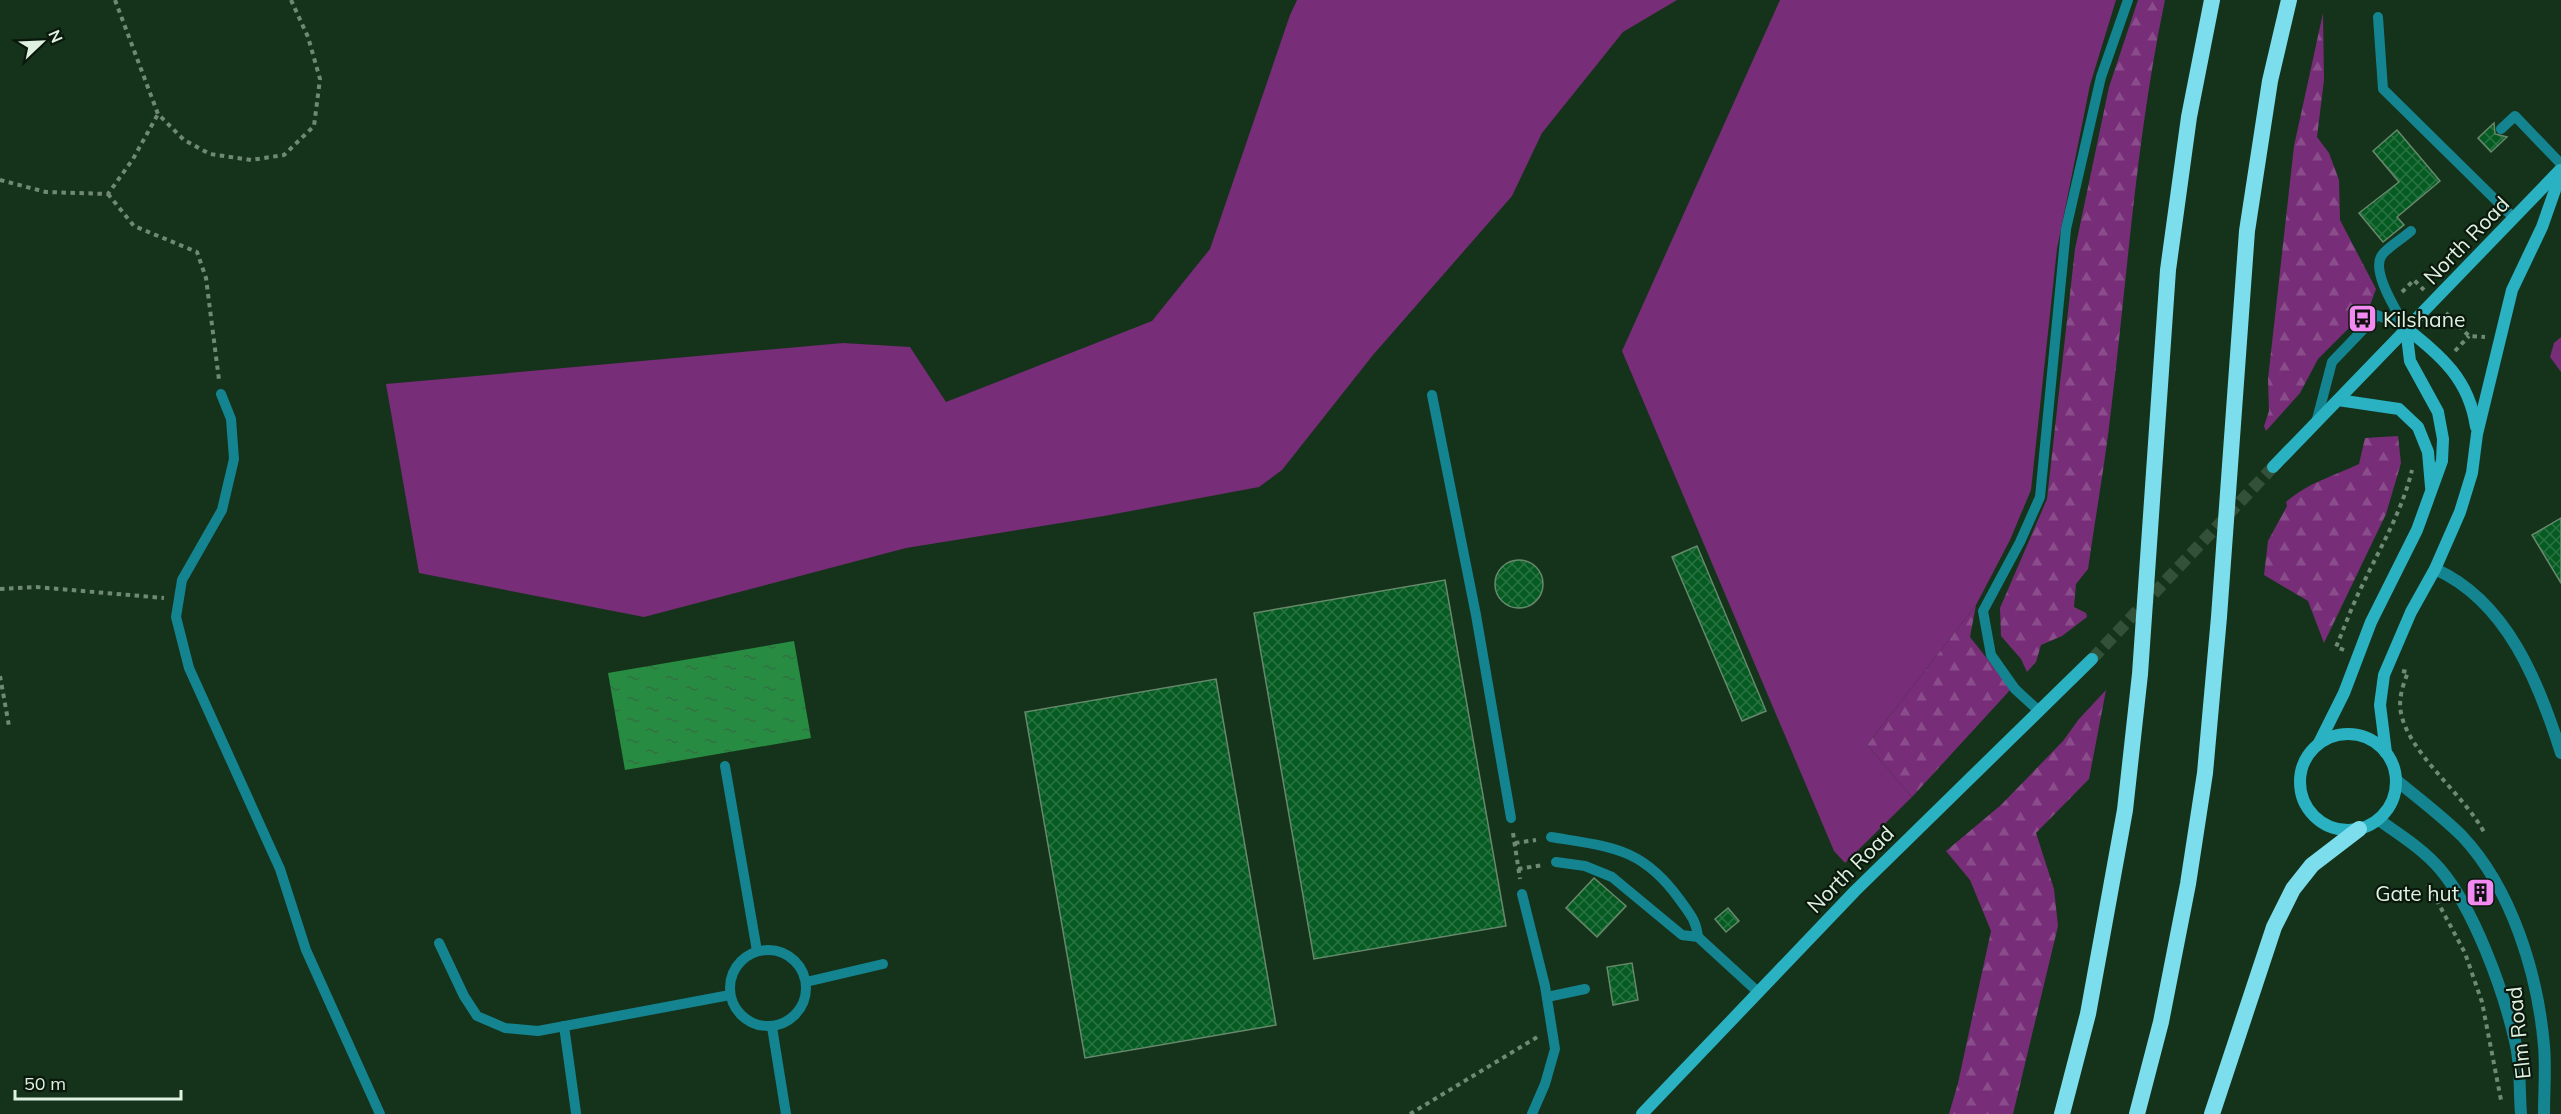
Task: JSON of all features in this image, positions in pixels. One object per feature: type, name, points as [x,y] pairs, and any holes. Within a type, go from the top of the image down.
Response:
[{"type":"highway","points":[[2062,1114],[2088,1014],[2125,810],[2140,674],[2168,270],[2189,117],[2212,0]]},
{"type":"highway","points":[[2137,1114],[2166,999],[2188,884],[2205,773],[2219,617],[2247,231],[2270,81],[2289,0]]},
{"type":"highway","points":[[2212,1114],[2274,927],[2283,908],[2293,889],[2312,865],[2359,829]]},
{"type":"main road","name":"North Road","points":[[2273,466],[2561,171]]},
{"type":"main road","points":[[2386,753],[2380,705],[2384,675],[2411,612],[2435,569],[2460,512],[2472,473],[2477,434],[2512,290],[2542,227],[2561,171]]},
{"type":"main road","points":[[2406,328],[2446,360],[2463,387],[2475,417],[2477,434]]},
{"type":"main road","points":[[2319,743],[2344,693],[2371,622],[2416,530],[2442,461],[2443,438],[2438,412],[2409,361],[2406,328]]},
{"type":"main road","points":[[2338,400],[2399,409],[2418,427],[2428,452],[2431,491]]},
{"type":"main road","name":"North Road","points":[[1642,1114],[1855,891],[2092,659]]},
{"type":"main road","points":[[2350,733],[2370,739],[2386,753],[2393,765],[2396,780],[2395,795],[2389,808],[2379,820],[2359,829],[2343,830],[2327,826],[2313,816],[2304,803],[2300,787],[2300,770],[2307,755],[2319,743],[2334,735],[2350,733]]},
{"type":"street","points":[[2435,569],[2455,578],[2469,588],[2508,632],[2531,670],[2551,720],[2561,753]]},
{"type":"street","name":"Elm Road","points":[[2396,780],[2462,836],[2480,860],[2511,914],[2530,967],[2544,1046],[2544,1114]]},
{"type":"street","name":"Elm Road","points":[[2379,820],[2440,868],[2459,896],[2496,976],[2516,1042],[2521,1114]]},
{"type":"lane","points":[[2039,711],[2015,689],[1991,655],[1983,611],[2020,542],[2040,497],[2066,229],[2101,77],[2128,0]]},
{"type":"lane","points":[[2378,17],[2383,89],[2514,218]]},
{"type":"lane","points":[[2501,129],[2515,116],[2561,164]]},
{"type":"lane","points":[[2406,328],[2391,302],[2378,268],[2381,256],[2411,231]]},
{"type":"lane","points":[[2316,423],[2332,362],[2377,315],[2406,328]]},
{"type":"lane","points":[[221,394],[231,419],[234,459],[222,510],[182,580],[176,617],[189,668],[279,869],[306,950],[380,1114]]},
{"type":"lane","points":[[1432,395],[1476,615],[1511,818]]},
{"type":"lane","points":[[725,766],[757,951]]},
{"type":"lane","points":[[1551,837],[1608,846],[1642,860],[1667,882],[1697,923],[1698,937]]},
{"type":"lane","points":[[1556,862],[1585,866],[1612,877],[1682,935],[1698,937],[1758,992]]},
{"type":"lane","points":[[1522,894],[1547,997],[1556,1049],[1545,1084],[1532,1114]]},
{"type":"lane","points":[[439,943],[464,996],[477,1016],[505,1028],[538,1031],[730,995]]},
{"type":"lane","points":[[770,949],[783,952],[794,959],[802,969],[806,982],[806,995],[802,1006],[794,1016],[772,1027],[759,1026],[748,1021],[738,1013],[730,995],[730,978],[736,966],[745,957],[757,951],[770,949]]},
{"type":"lane","points":[[806,982],[883,964]]},
{"type":"lane","points":[[1547,997],[1585,989]]},
{"type":"lane","points":[[564,1026],[576,1113]]},
{"type":"lane","points":[[772,1027],[786,1114]]},
{"type":"path","points":[[115,0],[158,114],[184,140],[210,154],[251,160],[284,155],[314,126],[320,79],[308,37],[291,0]]},
{"type":"path","points":[[108,194],[133,159],[158,114]]},
{"type":"path","points":[[0,180],[46,192],[108,194],[134,226],[197,252],[206,278],[221,394]]},
{"type":"path","points":[[0,589],[36,587],[179,600]]},
{"type":"path","points":[[0,676],[9,726]]},
{"type":"path","points":[[1511,818],[1522,894]]},
{"type":"path","points":[[1518,869],[1556,862]]},
{"type":"path","points":[[2428,884],[2465,953],[2482,1002],[2502,1108]]},
{"type":"path","points":[[1410,1114],[1552,1028]]},
{"type":"green space","points":[[1297,0],[1677,0],[1623,32],[1542,133],[1512,196],[1373,355],[1282,470],[1259,487],[1104,516],[906,548],[644,617],[419,573],[386,384],[843,343],[910,347],[946,402],[1152,321],[1210,249]]},
{"type":"green space","points":[[1780,0],[2116,0],[2090,85],[2057,249],[2031,490],[2010,540],[1976,605],[1867,745],[1912,797],[1845,863],[1834,851],[1622,351]]},
{"type":"green space","points":[[2138,0],[2165,0],[2140,150],[2101,486],[2088,569],[2076,584],[2074,607],[2086,613],[2087,617],[2062,636],[2041,645],[2036,662],[2027,672],[2021,659],[2001,636],[2000,608],[2047,499],[2075,249],[2109,87]]},
{"type":"green space","points":[[2323,13],[2324,80],[2317,137],[2329,153],[2339,180],[2340,220],[2376,289],[2369,308],[2318,359],[2300,393],[2266,431],[2264,426],[2269,411],[2268,379],[2294,146]]},
{"type":"green space","points":[[2561,337],[2561,372],[2550,357],[2554,343]]},
{"type":"green space","points":[[2398,436],[2401,463],[2386,514],[2324,643],[2308,601],[2264,575],[2268,541],[2287,506],[2286,502],[2312,485],[2359,464],[2365,438]]},
{"type":"green space","points":[[1976,605],[1970,637],[2011,689],[1912,797],[1867,745]]},
{"type":"green space","points":[[2106,690],[2089,779],[2036,833],[2054,889],[2058,926],[2013,1114],[1949,1114],[1958,1083],[1991,931],[1970,880],[1946,851],[2001,805],[2063,741],[2079,719]]},
{"type":"water","points":[[794,641],[811,738],[625,770],[608,673]]},
{"type":"building","points":[[2494,123],[2495,134],[2507,137],[2491,152],[2478,138]]},
{"type":"building","points":[[2397,130],[2440,181],[2397,217],[2404,225],[2383,242],[2359,213],[2399,182],[2373,151]]},
{"type":"building","points":[[2561,518],[2561,583],[2532,535]]},
{"type":"building","points":[[1697,546],[1766,711],[1742,721],[1672,557]]},
{"type":"building","points":[[1514,560],[1524,560],[1536,567],[1543,579],[1543,589],[1536,601],[1524,608],[1514,608],[1499,597],[1495,589],[1495,579],[1506,564]]},
{"type":"building","points":[[1445,580],[1506,926],[1314,959],[1254,613]]},
{"type":"building","points":[[1216,679],[1276,1025],[1085,1058],[1025,712]]},
{"type":"building","points":[[1594,878],[1626,906],[1597,937],[1566,908]]},
{"type":"building","points":[[1728,908],[1739,921],[1726,932],[1715,919]]},
{"type":"building","points":[[1632,963],[1638,1000],[1613,1005],[1607,967]]},
{"type":"tunnel","points":[[2092,659],[2273,467]]},
{"type":"place","name":"Kilshane","points":[[2362,319]]},
{"type":"place","name":"Gate hut","points":[[2480,893]]}]
